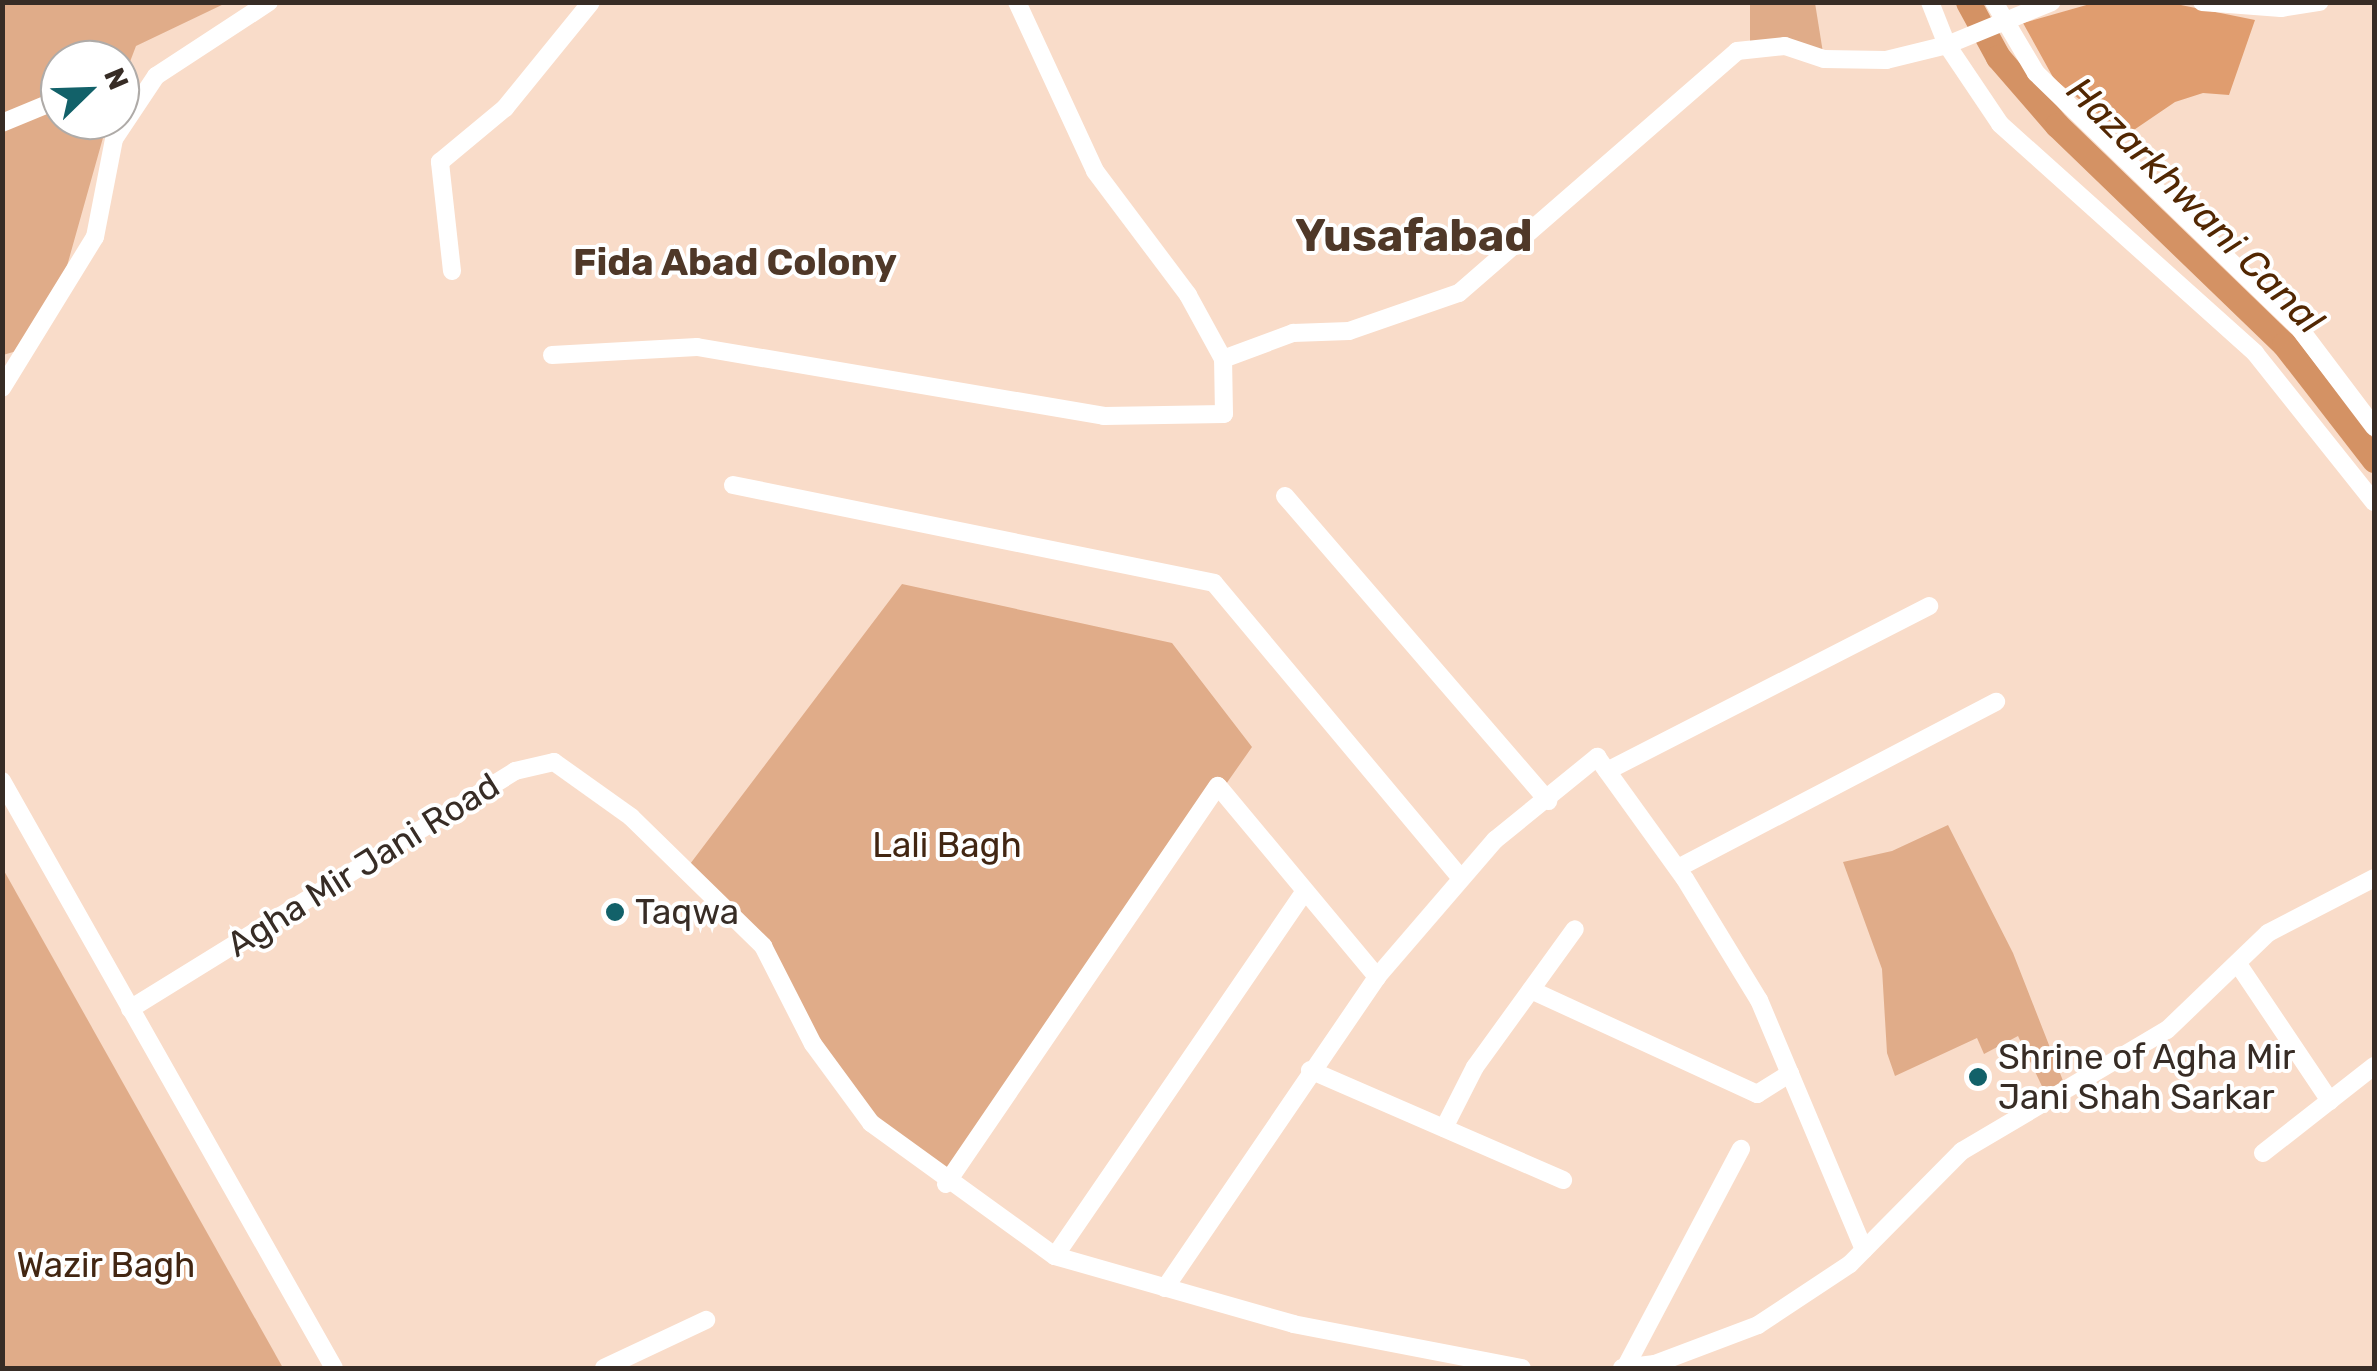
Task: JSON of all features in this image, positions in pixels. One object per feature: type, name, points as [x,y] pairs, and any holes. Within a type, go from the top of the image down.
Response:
[{"type":"street","points":[[140,91],[156,76],[269,2]]},
{"type":"street","points":[[452,271],[440,162],[505,108],[593,8],[591,2]]},
{"type":"street","points":[[552,356],[697,348],[1104,416],[1224,414],[1224,360],[1188,295],[1095,171],[1018,2]]},
{"type":"street","points":[[1930,2],[1946,45],[2000,124],[2255,353],[2374,502]]},
{"type":"street","points":[[1994,2],[2036,73],[2300,329],[2374,427]]},
{"type":"street","points":[[1224,360],[1293,334],[1349,331],[1459,292],[1737,52],[1785,46],[1824,59],[1886,60],[1946,45],[2052,2]]},
{"type":"street","points":[[2202,2],[2281,8],[2320,2]]},
{"type":"street","points":[[2,123],[40,108]]},
{"type":"street","points":[[4,385],[95,238],[114,140]]},
{"type":"street","points":[[734,486],[1214,584],[1460,877]]},
{"type":"street","points":[[1285,496],[1548,801]]},
{"type":"street","points":[[1608,771],[1929,606]]},
{"type":"street","points":[[1678,868],[1996,702]]},
{"type":"street","points":[[1164,1288],[1377,977],[1495,840],[1598,758],[1678,868],[1759,1000],[1864,1250]]},
{"type":"street","name":"Agha Mir Jani Road","points":[[130,1009],[515,771],[554,762],[631,817],[763,946],[813,1044],[871,1124],[946,1184],[1055,1256],[1292,1324],[1522,1368]]},
{"type":"street","points":[[2,781],[334,1368]]},
{"type":"street","points":[[946,1184],[1218,786],[1377,977]]},
{"type":"street","points":[[1624,1368],[1655,1364],[1758,1325],[1864,1250],[1962,1151],[2168,1030],[2268,934],[2374,878]]},
{"type":"street","points":[[1055,1256],[1304,892]]},
{"type":"street","points":[[1444,1128],[1475,1067],[1575,929]]},
{"type":"street","points":[[2238,964],[2330,1101]]},
{"type":"street","points":[[1530,990],[1757,1094],[1790,1073]]},
{"type":"street","points":[[2263,1153],[2374,1066]]},
{"type":"street","points":[[1310,1070],[1563,1180]]},
{"type":"street","points":[[1624,1368],[1741,1149]]},
{"type":"street","points":[[604,1368],[706,1320]]},
{"type":"green space","points":[[3,3],[226,3],[140,44],[140,40],[40,40],[40,140],[102,140],[67,266],[20,350],[3,355]]},
{"type":"green space","points":[[1750,3],[1815,3],[1824,59],[1750,50]]},
{"type":"green space","name":"Lali Bagh","points":[[902,584],[1172,643],[1252,747],[946,1184],[871,1123],[763,946],[687,868]]},
{"type":"green space","points":[[1948,825],[2013,953],[2067,1091],[2049,1101],[2018,1036],[1984,1054],[1977,1038],[1895,1076],[1887,1053],[1882,969],[1843,862],[1892,851]]},
{"type":"green space","name":"Wazir Bagh","points":[[3,869],[283,1368],[3,1368]]},
{"type":"shaded area","points":[[2097,2],[2171,3],[2255,20],[2229,95],[2203,93],[2175,102],[2125,136],[2054,79],[2023,23]]},
{"type":"waterway","name":"Hazarkhwani Canal","points":[[1968,2],[1998,57],[2057,125],[2284,344],[2374,460]]},
{"type":"place","name":"Taqwa","points":[[615,912]]},
{"type":"place","name":"Shrine of Agha Mir Jani Shah Sarkar","points":[[1978,1077]]},
{"type":"district","name":"Yusafabad","points":[[1414,236]]},
{"type":"district","name":"Fida Abad Colony","points":[[735,263]]}]
